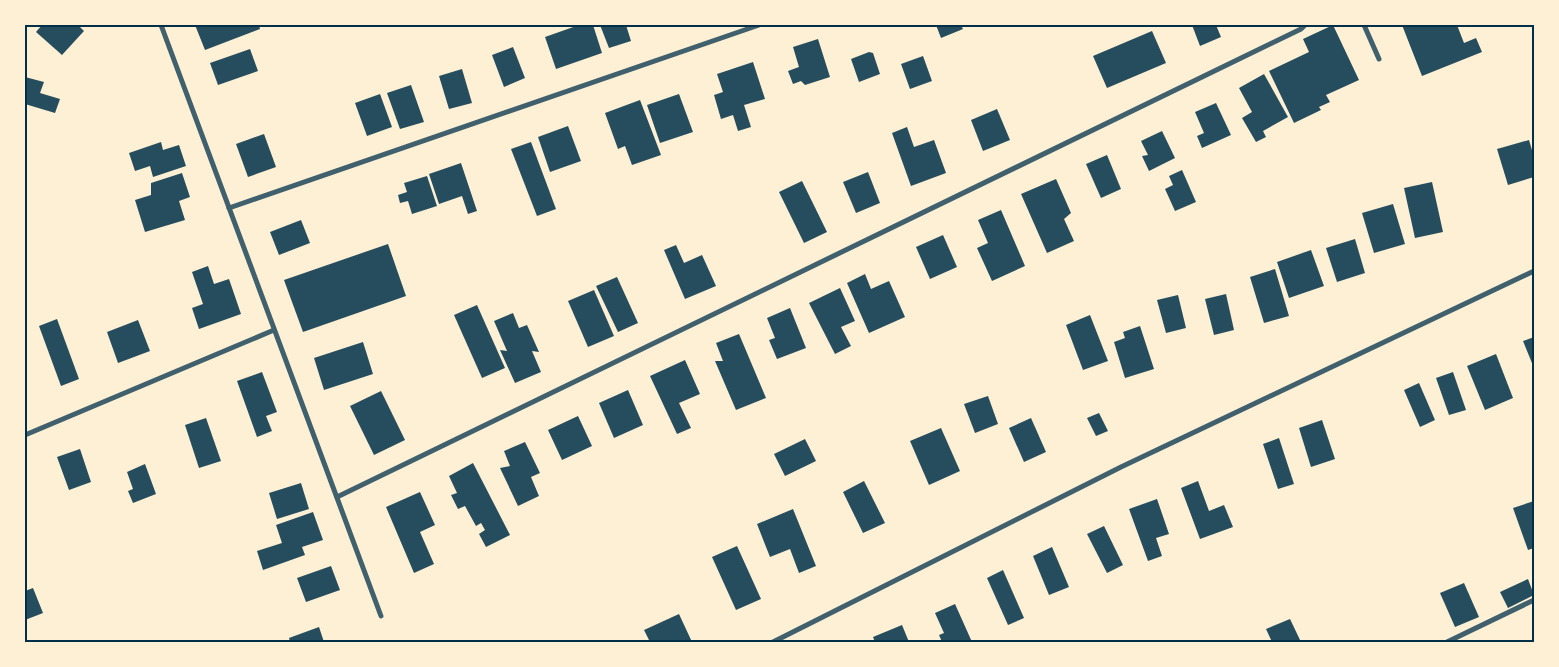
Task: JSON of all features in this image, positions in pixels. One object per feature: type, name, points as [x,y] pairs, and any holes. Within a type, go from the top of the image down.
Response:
[{"type":"street","points":[[161,25],[381,616]]},
{"type":"street","points":[[229,208],[759,25]]},
{"type":"street","points":[[337,498],[1301,30],[1305,25]]},
{"type":"street","points":[[1364,25],[1379,59]]},
{"type":"street","points":[[773,642],[1121,467],[1534,272]]},
{"type":"street","points":[[25,435],[274,330]]},
{"type":"street","points":[[1447,642],[1534,600]]},
{"type":"building","points":[[42,25],[78,25],[84,31],[62,55],[36,32]]},
{"type":"building","points":[[195,25],[259,25],[260,29],[205,50]]},
{"type":"building","points":[[579,25],[593,25],[602,53],[556,69],[545,37]]},
{"type":"building","points":[[600,25],[626,25],[631,41],[609,48]]},
{"type":"building","points":[[936,25],[961,25],[963,29],[941,38]]},
{"type":"building","points":[[1192,25],[1216,25],[1221,37],[1200,46]]},
{"type":"building","points":[[1333,25],[1359,80],[1326,95],[1330,102],[1319,107],[1321,110],[1294,123],[1269,71],[1309,52],[1303,39]]},
{"type":"building","points":[[1402,25],[1457,25],[1464,43],[1476,38],[1482,52],[1422,76]]},
{"type":"building","points":[[1152,31],[1166,63],[1107,88],[1093,56]]},
{"type":"building","points":[[818,39],[830,77],[805,85],[801,81],[793,84],[788,71],[799,67],[793,47]]},
{"type":"building","points":[[513,47],[525,78],[504,87],[492,55]]},
{"type":"building","points":[[250,49],[258,71],[218,85],[210,63]]},
{"type":"building","points":[[869,52],[873,53],[880,74],[859,82],[851,59]]},
{"type":"building","points":[[923,56],[932,81],[910,89],[901,64]]},
{"type":"building","points":[[753,62],[765,99],[744,105],[751,127],[738,131],[733,115],[721,119],[714,95],[723,92],[717,74]]},
{"type":"building","points":[[462,69],[472,103],[449,109],[439,76]]},
{"type":"building","points":[[1264,74],[1288,117],[1263,131],[1266,137],[1256,142],[1242,118],[1252,112],[1239,88]]},
{"type":"building","points":[[25,77],[44,82],[40,93],[60,99],[55,113],[25,104]]},
{"type":"building","points":[[411,85],[424,122],[400,129],[387,93]]},
{"type":"building","points":[[380,94],[392,127],[367,136],[355,103]]},
{"type":"building","points":[[679,94],[693,132],[660,143],[647,105]]},
{"type":"building","points":[[640,100],[661,155],[632,165],[625,146],[618,149],[605,113]]},
{"type":"building","points":[[1216,103],[1231,135],[1202,148],[1197,136],[1204,133],[1195,112]]},
{"type":"building","points":[[997,109],[1010,140],[983,151],[971,120]]},
{"type":"building","points":[[568,126],[581,161],[550,172],[538,137]]},
{"type":"building","points":[[907,127],[914,147],[934,140],[946,173],[911,186],[892,133]]},
{"type":"building","points":[[1162,131],[1175,158],[1149,171],[1142,156],[1148,155],[1141,141]]},
{"type":"building","points":[[264,134],[276,167],[248,177],[236,144]]},
{"type":"building","points":[[1529,140],[1534,157],[1534,177],[1508,185],[1497,149]]},
{"type":"building","points":[[161,142],[163,150],[179,145],[186,166],[153,177],[150,166],[135,171],[129,153]]},
{"type":"building","points":[[531,142],[556,209],[537,216],[511,149]]},
{"type":"building","points":[[1107,155],[1121,189],[1101,198],[1086,164]]},
{"type":"building","points":[[461,163],[477,211],[468,214],[462,196],[439,204],[429,174]]},
{"type":"building","points":[[1182,170],[1196,202],[1175,211],[1165,189],[1173,185],[1169,176]]},
{"type":"building","points":[[868,172],[880,203],[856,213],[843,182]]},
{"type":"building","points":[[182,173],[190,197],[179,201],[185,220],[145,232],[135,200],[151,195],[151,183]]},
{"type":"building","points":[[427,176],[437,206],[412,214],[408,201],[400,203],[398,195],[407,192],[404,183]]},
{"type":"building","points":[[1056,179],[1071,213],[1064,219],[1074,241],[1047,253],[1021,194]]},
{"type":"building","points":[[802,181],[827,232],[804,243],[779,192]]},
{"type":"building","points":[[1432,182],[1443,232],[1415,238],[1404,188]]},
{"type":"building","points":[[1393,204],[1405,244],[1374,253],[1362,213]]},
{"type":"building","points":[[1001,210],[1025,266],[992,281],[977,248],[988,243],[978,220]]},
{"type":"building","points":[[301,220],[310,243],[279,255],[270,232]]},
{"type":"building","points":[[943,235],[957,267],[930,279],[916,247]]},
{"type":"building","points":[[1355,239],[1365,273],[1337,282],[1326,248]]},
{"type":"building","points":[[388,244],[406,296],[303,332],[284,280]]},
{"type":"building","points":[[676,245],[684,263],[702,255],[716,286],[685,299],[664,250]]},
{"type":"building","points":[[1311,250],[1324,286],[1289,298],[1277,262]]},
{"type":"building","points":[[208,266],[214,284],[229,279],[241,314],[199,329],[192,308],[203,304],[192,272]]},
{"type":"building","points":[[1275,269],[1289,316],[1264,323],[1250,277]]},
{"type":"building","points":[[865,274],[871,289],[889,281],[905,317],[869,333],[847,283]]},
{"type":"building","points":[[617,277],[638,323],[618,332],[596,286]]},
{"type":"building","points":[[840,288],[855,321],[841,327],[851,346],[835,354],[809,303]]},
{"type":"building","points":[[594,290],[614,336],[588,347],[568,301]]},
{"type":"building","points":[[1226,294],[1234,330],[1214,335],[1205,299]]},
{"type":"building","points":[[1178,295],[1186,328],[1166,333],[1157,300]]},
{"type":"building","points":[[477,305],[505,368],[482,378],[454,315]]},
{"type":"building","points":[[790,308],[806,348],[777,359],[769,340],[775,338],[767,318]]},
{"type":"building","points":[[513,313],[519,328],[527,325],[539,352],[532,351],[541,372],[515,383],[500,350],[507,351],[494,321]]},
{"type":"building","points":[[1090,315],[1108,361],[1083,370],[1066,325]]},
{"type":"building","points":[[57,319],[79,379],[61,386],[39,326]]},
{"type":"building","points":[[138,320],[150,351],[118,363],[107,332]]},
{"type":"building","points":[[1140,326],[1154,369],[1125,378],[1114,342],[1125,338],[1123,332]]},
{"type":"building","points":[[739,334],[766,398],[736,410],[715,361],[723,361],[716,343]]},
{"type":"building","points":[[1534,337],[1534,368],[1523,341]]},
{"type":"building","points":[[363,342],[373,374],[324,390],[314,358]]},
{"type":"building","points":[[1496,354],[1513,398],[1485,410],[1467,366]]},
{"type":"building","points":[[685,360],[700,394],[679,403],[691,428],[677,434],[650,376]]},
{"type":"building","points":[[262,372],[277,412],[266,416],[272,431],[257,437],[237,381]]},
{"type":"building","points":[[1453,372],[1466,410],[1449,415],[1436,378]]},
{"type":"building","points":[[1419,383],[1435,420],[1420,427],[1404,390]]},
{"type":"building","points":[[628,390],[643,425],[614,438],[599,403]]},
{"type":"building","points":[[381,391],[405,440],[374,455],[350,406]]},
{"type":"building","points":[[988,396],[998,424],[975,433],[964,404]]},
{"type":"building","points":[[1099,413],[1108,431],[1096,436],[1087,418]]},
{"type":"building","points":[[578,416],[592,446],[562,460],[548,430]]},
{"type":"building","points":[[206,418],[221,461],[199,468],[185,425]]},
{"type":"building","points":[[1031,418],[1046,452],[1024,462],[1009,428]]},
{"type":"building","points":[[1322,420],[1335,459],[1311,467],[1299,428]]},
{"type":"building","points":[[941,428],[960,471],[929,485],[910,441]]},
{"type":"building","points":[[1279,438],[1294,484],[1278,489],[1263,444]]},
{"type":"building","points":[[805,439],[816,461],[785,476],[774,454]]},
{"type":"building","points":[[525,442],[540,473],[531,477],[539,496],[518,506],[500,468],[510,466],[504,451]]},
{"type":"building","points":[[80,449],[91,482],[69,490],[57,457]]},
{"type":"building","points":[[473,463],[510,535],[486,547],[479,534],[485,530],[481,523],[476,526],[465,506],[458,509],[451,495],[457,493],[449,476]]},
{"type":"building","points":[[145,464],[156,494],[133,503],[128,491],[133,489],[127,472]]},
{"type":"building","points":[[864,481],[885,523],[863,533],[843,492]]},
{"type":"building","points":[[1198,481],[1209,511],[1224,505],[1233,527],[1200,539],[1181,488]]},
{"type":"building","points":[[301,483],[309,509],[277,519],[269,493]]},
{"type":"building","points":[[420,492],[435,525],[420,532],[434,564],[414,573],[386,507]]},
{"type":"building","points":[[1157,499],[1169,534],[1156,538],[1162,556],[1148,561],[1129,509]]},
{"type":"building","points":[[1534,501],[1534,548],[1528,550],[1513,508]]},
{"type":"building","points":[[793,509],[816,566],[799,573],[790,549],[770,557],[757,524]]},
{"type":"building","points":[[313,512],[323,540],[302,547],[305,555],[263,570],[257,551],[282,543],[276,525]]},
{"type":"building","points":[[1104,526],[1123,565],[1107,573],[1087,534]]},
{"type":"building","points":[[737,546],[761,599],[736,610],[712,557]]},
{"type":"building","points":[[1052,547],[1069,587],[1049,595],[1033,556]]},
{"type":"building","points":[[331,566],[340,590],[306,602],[297,578]]},
{"type":"building","points":[[1003,570],[1024,618],[1008,625],[987,578]]},
{"type":"building","points":[[1528,579],[1534,595],[1508,608],[1500,592]]},
{"type":"building","points":[[1464,583],[1479,617],[1455,627],[1440,593]]},
{"type":"building","points":[[33,588],[43,613],[25,620],[25,591]]},
{"type":"building","points":[[955,604],[972,642],[942,642],[939,635],[944,633],[935,613]]},
{"type":"building","points":[[679,614],[692,642],[650,642],[644,630]]},
{"type":"building","points":[[1290,619],[1301,642],[1272,642],[1266,629]]},
{"type":"building","points":[[902,625],[909,642],[875,642],[873,637]]},
{"type":"building","points":[[319,627],[324,642],[290,642],[289,638]]}]
